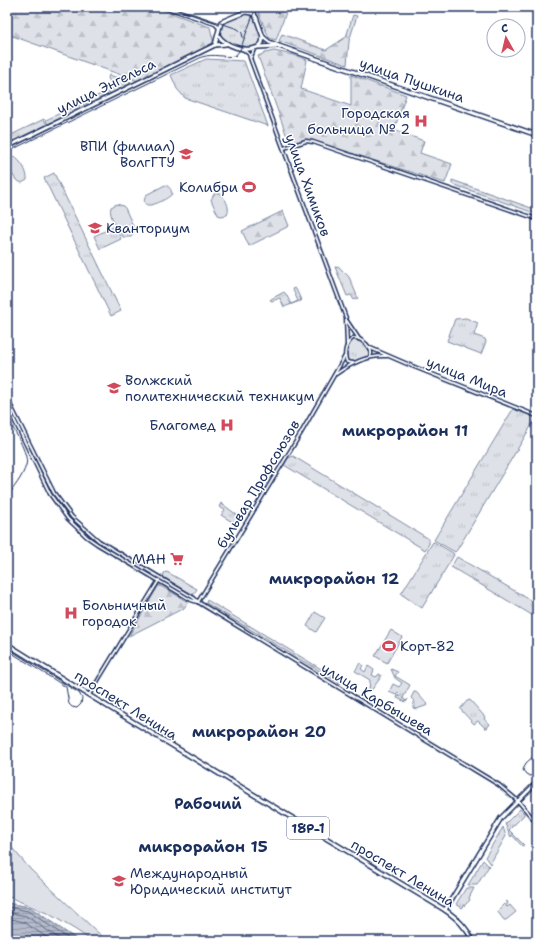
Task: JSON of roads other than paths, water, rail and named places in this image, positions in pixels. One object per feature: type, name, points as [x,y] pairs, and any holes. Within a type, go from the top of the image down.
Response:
[{"type":"main road","points":[[215,45],[221,22],[245,12],[252,13],[256,17],[264,37],[258,48]]},
{"type":"main road","points":[[218,35],[226,44]]},
{"type":"main road","name":"улица Пушкина","points":[[264,37],[269,42],[279,46],[537,135]]},
{"type":"main road","name":"улица Пушкина","points":[[226,44],[247,50],[279,46]]},
{"type":"main road","name":"улица Энгельса","points":[[7,147],[215,45],[226,44]]},
{"type":"main road","name":"проспект Ленина","points":[[7,644],[445,910],[462,923],[469,932],[473,941]]},
{"type":"main road","points":[[445,910],[501,818],[537,782]]},
{"type":"street","points":[[164,7],[215,24],[219,28]]},
{"type":"street","points":[[245,12],[251,7],[256,17]]},
{"type":"street","points":[[215,24],[221,22]]},
{"type":"street","name":"улица Химиков","points":[[242,49],[250,58],[346,320],[360,340]]},
{"type":"street","points":[[250,58],[254,49]]},
{"type":"street","points":[[284,148],[306,141],[313,142],[537,219]]},
{"type":"street","name":"улица Химиков","points":[[346,320],[347,345]]},
{"type":"street","points":[[356,337],[360,340],[371,350],[372,354],[370,357],[353,363],[347,362],[345,356],[347,345],[353,338],[356,337]]},
{"type":"street","name":"улица Мира","points":[[368,347],[537,416]]},
{"type":"street","name":"бульвар Профсоюзов","points":[[198,602],[345,356]]},
{"type":"street","name":"улица Мира","points":[[370,357],[390,357]]},
{"type":"street","name":"бульвар Профсоюзов","points":[[334,376],[353,363]]},
{"type":"street","name":"улица Карбышева","points":[[7,398],[54,492],[72,516],[99,541],[499,785],[518,801],[537,823]]},
{"type":"street","name":"улица Карбышева","points":[[7,405],[50,494],[68,519],[87,537],[158,581],[191,600],[198,602]]},
{"type":"street","points":[[89,695],[160,578]]},
{"type":"street","points":[[194,598],[201,596]]},
{"type":"water","points":[[7,903],[30,907],[79,941],[7,941]]},
{"type":"tram line","points":[[173,7],[238,29],[242,33],[243,38]]},
{"type":"tram line","points":[[7,152],[202,57],[211,55],[235,56],[240,50],[256,7]]},
{"type":"tram line","points":[[7,417],[23,448],[27,460],[23,474],[7,497]]},
{"type":"tram line","points":[[7,648],[79,693],[82,698],[81,704],[77,708],[72,707],[69,704],[66,687],[7,650]]},
{"type":"tram line","points":[[537,753],[526,763],[523,770],[530,776],[537,773]]},
{"type":"place","name":"Городская больница № 2","points":[[421,121]]},
{"type":"place","name":"ВПИ (филиал) ВолгГТУ","points":[[186,154]]},
{"type":"place","name":"Колибри","points":[[249,187]]},
{"type":"place","name":"Кванториум","points":[[95,228]]},
{"type":"place","name":"Волжский политехнический техникум","points":[[114,388]]},
{"type":"place","name":"Благомед","points":[[227,425]]},
{"type":"place","name":"МАН","points":[[177,559]]},
{"type":"place","name":"Больничный городок","points":[[71,613]]},
{"type":"place","name":"Корт-82","points":[[389,646]]},
{"type":"place","name":"Международный Юридический институт","points":[[119,881]]},
{"type":"district","name":"микрорайон 11","points":[[405,430]]},
{"type":"district","name":"микрорайон 12","points":[[334,578]]},
{"type":"district","name":"микрорайон 20","points":[[259,731]]},
{"type":"district","name":"Рабочий","points":[[208,804]]},
{"type":"district","name":"микрорайон 15","points":[[203,846]]}]
